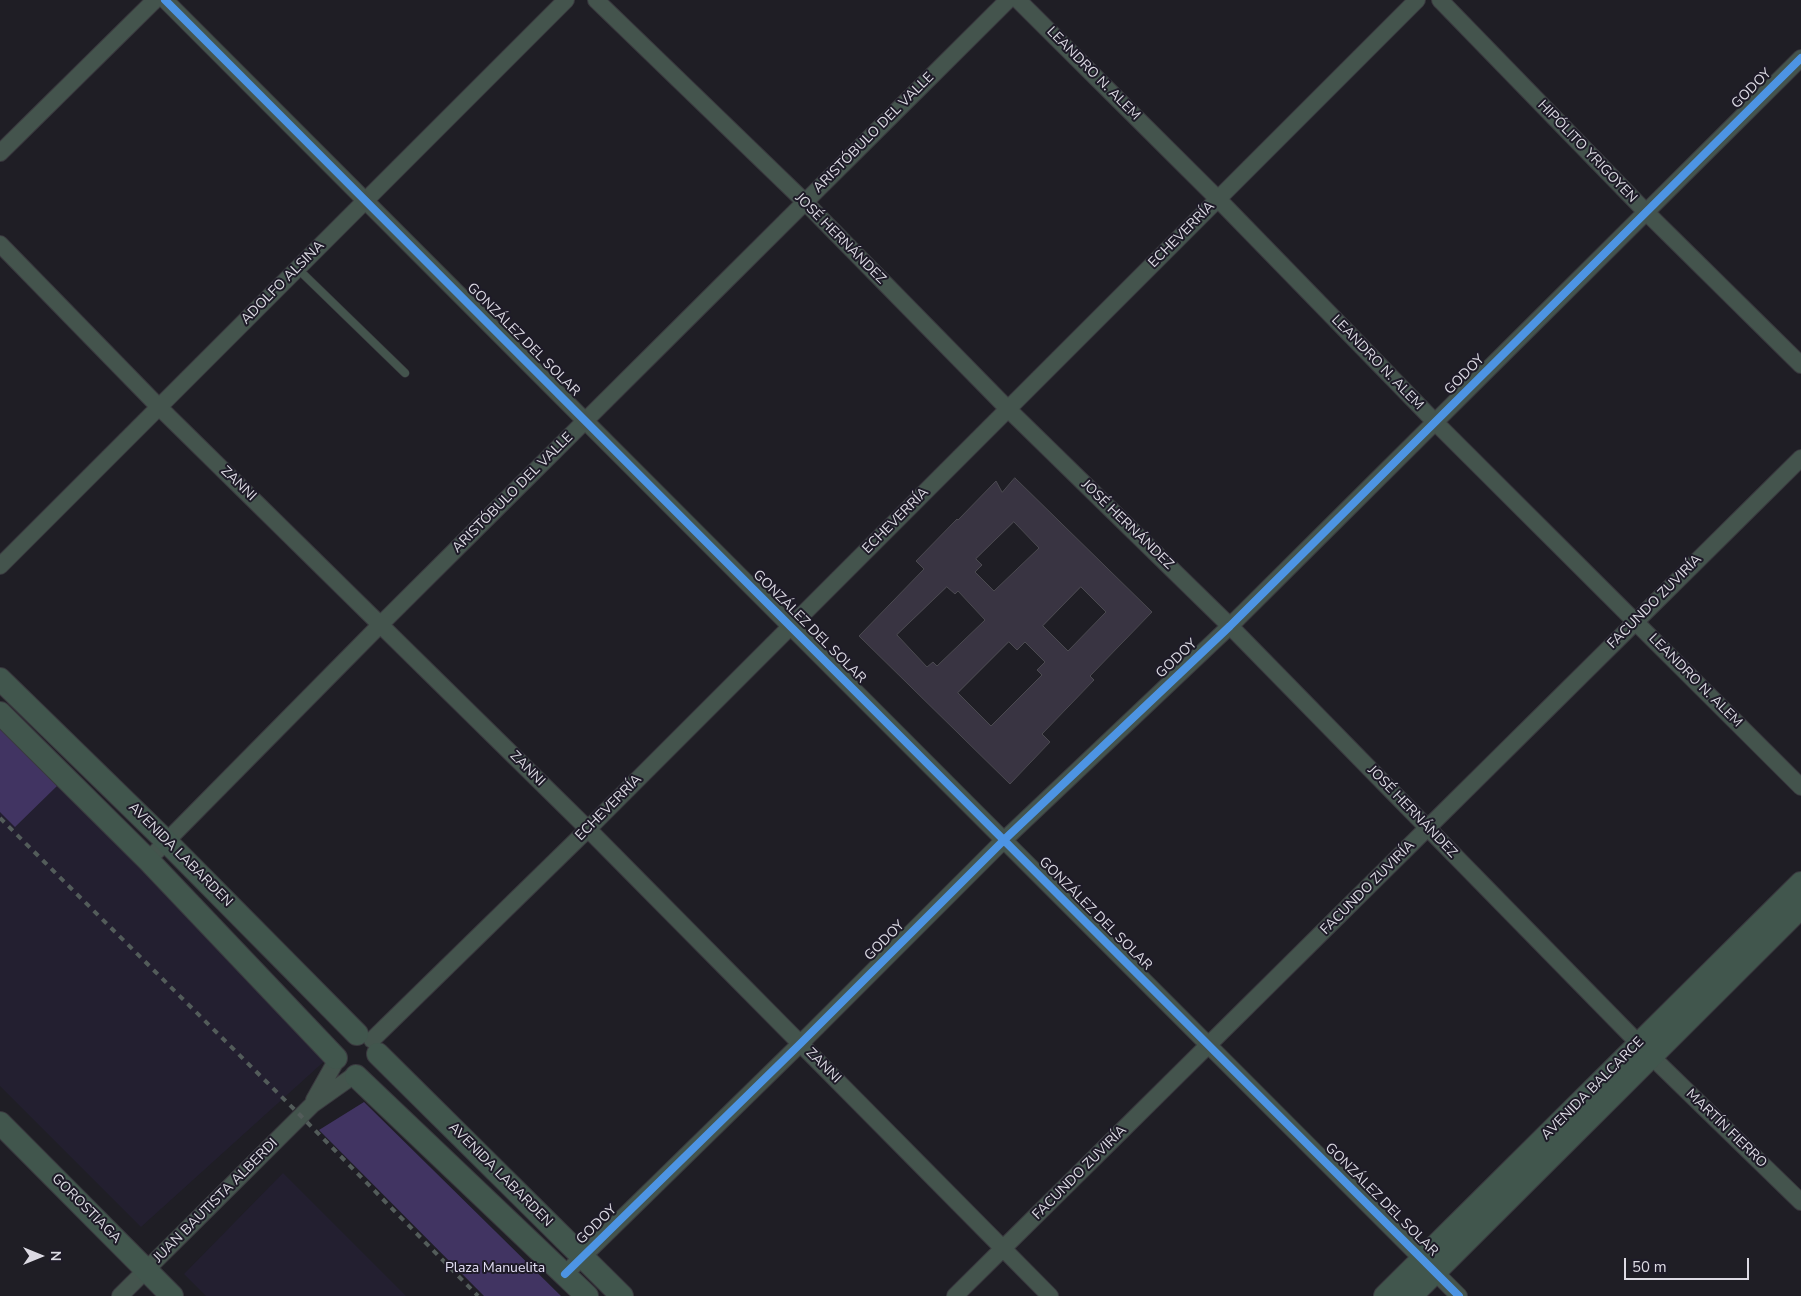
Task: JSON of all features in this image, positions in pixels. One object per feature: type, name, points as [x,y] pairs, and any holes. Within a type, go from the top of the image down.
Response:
[{"type":"main road","name":"AVENIDA LABARDEN","points":[[0,679],[166,841],[622,1296]]},
{"type":"main road","name":"AVENIDA LABARDEN","points":[[0,713],[148,860],[336,1059]]},
{"type":"main road","name":"AVENIDA BALCARCE","points":[[1385,1296],[1429,1266],[1645,1050],[1801,883]]},
{"type":"main road","name":"AVENIDA BALCARCE","points":[[1645,1050],[1801,907]]},
{"type":"main road","points":[[348,1036],[369,1043],[377,1063],[372,1070],[365,1075],[354,1076],[342,1071],[336,1059],[336,1049],[341,1041],[348,1036]]},
{"type":"main road","name":"AVENIDA LABARDEN","points":[[354,1076],[587,1296]]},
{"type":"main road","name":"GOROSTIAGA","points":[[0,1123],[172,1296]]},
{"type":"main road","name":"AVENIDA BALCARCE","points":[[1411,1296],[1429,1266]]},
{"type":"street","points":[[0,153],[155,0]]},
{"type":"street","name":"GONZÁLEZ DEL SOLAR","points":[[165,0],[1459,1296]]},
{"type":"street","name":"ADOLFO ALSINA","points":[[0,566],[566,0]]},
{"type":"street","name":"JOSÉ HERNÁNDEZ","points":[[596,0],[804,202],[1008,409],[1230,626],[1645,1050]]},
{"type":"street","name":"ARISTÓBULO DEL VALLE","points":[[148,860],[381,624],[1008,0]]},
{"type":"street","name":"LEANDRO N. ALEM","points":[[1018,0],[1218,199],[1434,422],[1801,787]]},
{"type":"street","name":"ECHEVERRÍA","points":[[369,1043],[588,829],[1417,0]]},
{"type":"street","name":"HIPÓLITO YRIGOYEN","points":[[1440,0],[1646,212],[1801,365]]},
{"type":"street","name":"GODOY","points":[[565,1274],[800,1044],[1004,840],[1230,626],[1801,58]]},
{"type":"street","name":"ZANNI","points":[[0,244],[159,407],[588,829],[1050,1296]]},
{"type":"street","name":"FACUNDO ZUVIRÍA","points":[[956,1296],[1801,458]]},
{"type":"street","name":"MARTÍN FIERRO","points":[[1645,1050],[1801,1202]]},
{"type":"street","name":"JUAN BAUTISTA ALBERDI","points":[[312,1105],[336,1059]]},
{"type":"street","name":"JUAN BAUTISTA ALBERDI","points":[[120,1296],[312,1105],[354,1076]]},
{"type":"lane","points":[[298,269],[405,373]]},
{"type":"shaded area","points":[[0,728],[329,1057],[141,1227],[0,1086]]},
{"type":"shaded area","points":[[283,1173],[406,1296],[206,1296],[184,1274]]},
{"type":"green space","points":[[0,728],[57,786],[15,827],[0,812]]},
{"type":"green space","name":"Plaza Manuelita","points":[[364,1102],[561,1296],[484,1296],[319,1130]]},
{"type":"building","points":[[1015,478],[1152,612],[1090,676],[1094,680],[1042,734],[1050,742],[1010,784],[859,636],[924,569],[916,561],[957,519],[996,481],[1002,492]],"holes":[[[1014,522],[1039,548],[994,591],[975,572],[982,565],[976,559]],[[947,587],[955,594],[958,591],[985,620],[937,666],[933,662],[927,667],[897,635]],[[1081,587],[1106,612],[1068,651],[1043,626]],[[1009,642],[1017,650],[1025,642],[1045,662],[1037,670],[1042,675],[991,726],[958,693]]]},
{"type":"railway","points":[[0,818],[301,1116],[478,1296]]},
{"type":"cycle path","points":[[165,0],[1459,1296]]},
{"type":"cycle path","points":[[565,1274],[800,1044],[1004,840],[1230,626],[1801,58]]}]
